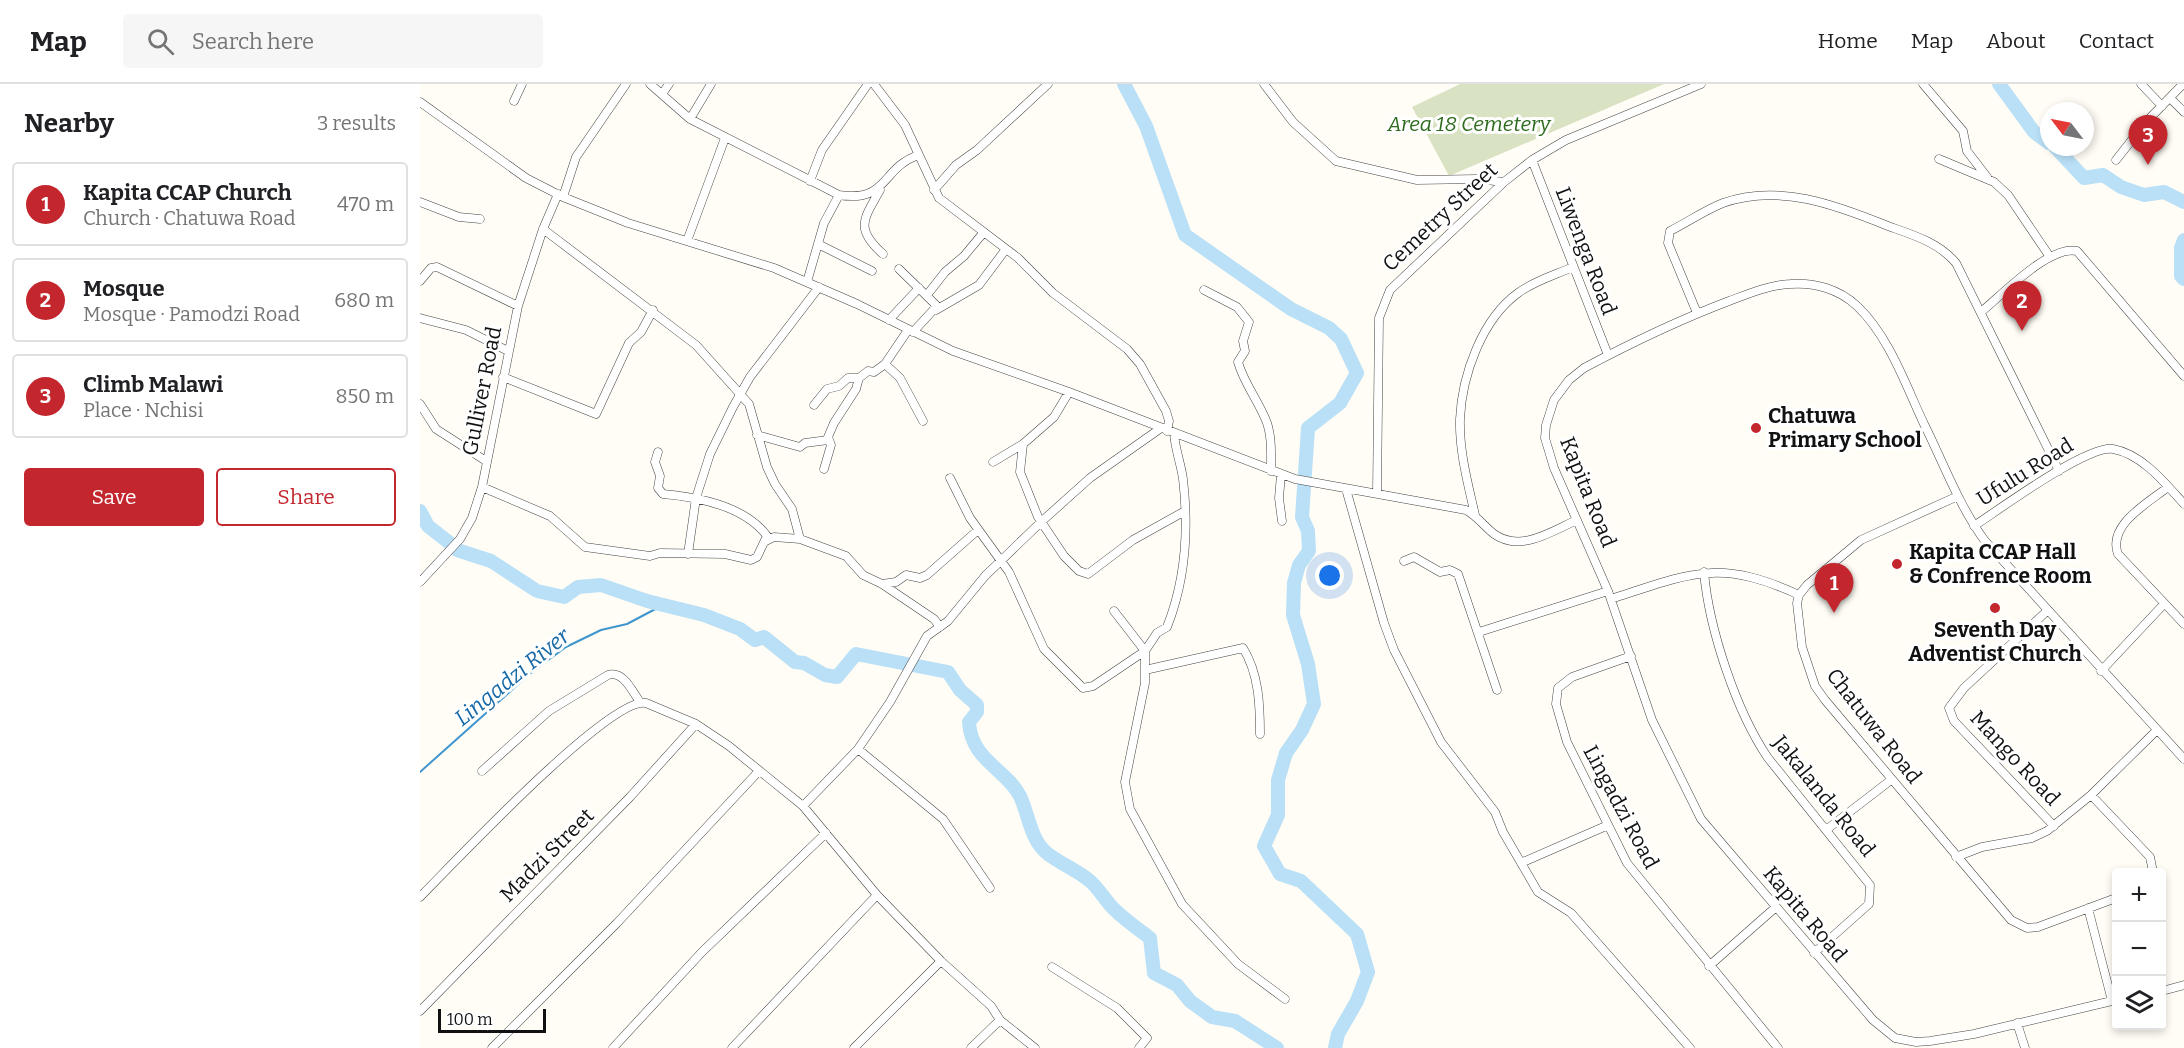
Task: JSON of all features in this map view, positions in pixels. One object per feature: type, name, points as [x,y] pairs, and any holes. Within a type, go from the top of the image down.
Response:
[{"type":"street","points":[[514,100],[522,84]]},
{"type":"street","name":"Gulliver Road","points":[[420,582],[464,534],[482,487],[518,306],[543,229],[561,196],[578,153],[626,84]]},
{"type":"street","points":[[650,84],[690,119],[839,195],[865,195],[882,186]]},
{"type":"street","points":[[662,94],[669,84]]},
{"type":"street","points":[[690,119],[711,84]]},
{"type":"street","points":[[810,181],[822,150],[868,84]]},
{"type":"street","points":[[874,84],[898,113],[939,198],[1006,249],[1047,288],[1132,354],[1166,411],[1169,421],[1167,431],[1183,478],[1186,547],[1176,604],[1167,627],[1157,633],[1145,651],[1093,686],[1083,688],[1044,650],[1002,560],[978,530],[952,486],[950,478]]},
{"type":"street","points":[[934,190],[956,165],[977,150],[1048,84]]},
{"type":"street","points":[[1264,84],[1293,122],[1336,161],[1417,180],[1476,179],[1504,182]]},
{"type":"street","name":"Cemetry Street","points":[[1377,493],[1379,318],[1384,299],[1397,281],[1504,182],[1532,160],[1566,140],[1701,84]]},
{"type":"street","points":[[1923,84],[1964,131],[1967,151],[1987,177],[2008,195],[2050,256]]},
{"type":"street","points":[[2141,84],[2162,106]]},
{"type":"street","points":[[2116,160],[2183,84]]},
{"type":"street","points":[[2170,98],[2184,112]]},
{"type":"street","points":[[420,102],[526,178],[561,196],[628,223],[750,259],[819,287],[953,351],[1069,392],[1271,471],[1323,485],[1466,510],[1475,515],[1497,536],[1518,542],[1534,539],[1577,520]]},
{"type":"street","points":[[687,241],[725,138]]},
{"type":"street","points":[[883,255],[866,239],[864,229],[867,214],[882,186],[900,164],[919,155]]},
{"type":"street","points":[[1940,159],[1987,177]]},
{"type":"street","name":"Liwenga Road","points":[[1532,160],[1608,355]]},
{"type":"street","points":[[807,282],[824,223],[839,195]]},
{"type":"street","points":[[1697,313],[1668,243],[1670,231],[1724,202],[1777,195],[1829,203],[1939,247],[1956,263],[2059,471]]},
{"type":"street","points":[[420,202],[459,217],[480,219]]},
{"type":"street","points":[[543,229],[653,310],[703,351],[752,408],[769,472],[796,519],[800,539]]},
{"type":"street","points":[[927,295],[945,272],[964,256],[984,232]]},
{"type":"street","points":[[818,244],[872,271]]},
{"type":"street","points":[[814,405],[827,389],[839,386],[848,378],[859,378],[885,364],[910,331],[936,310],[979,285],[1006,249]]},
{"type":"street","points":[[1981,312],[2050,256],[2065,250],[2081,254],[2184,376]]},
{"type":"street","points":[[420,281],[431,268],[437,267],[518,306]]},
{"type":"street","points":[[1475,515],[1462,453],[1460,418],[1466,382],[1481,340],[1496,316],[1517,294],[1573,267]]},
{"type":"street","points":[[899,269],[936,304],[936,310]]},
{"type":"street","name":"Kapita Road","points":[[2112,1001],[1930,1041],[1895,1038],[1880,1028],[1814,953],[1696,811],[1647,710],[1610,595],[1549,452],[1546,425],[1554,400],[1569,380],[1608,355],[1697,313],[1758,290],[1787,284],[1815,285],[1844,297],[1865,315],[1892,358],[1974,526],[2101,671],[2184,759]]},
{"type":"street","points":[[688,554],[696,498],[710,454],[739,394],[768,352],[819,287]]},
{"type":"street","points":[[889,320],[919,288]]},
{"type":"street","points":[[1204,290],[1237,307],[1249,322],[1243,341],[1245,351],[1238,362],[1251,394],[1267,423],[1271,439],[1271,471]]},
{"type":"street","points":[[503,377],[597,414],[629,343],[641,332],[653,310]]},
{"type":"street","points":[[420,318],[466,330],[508,351]]},
{"type":"street","points":[[885,364],[900,378],[923,421]]},
{"type":"street","points":[[824,469],[831,445],[828,440],[834,423],[856,389],[859,378]]},
{"type":"street","points":[[993,462],[1023,444],[1054,417],[1069,392]]},
{"type":"street","points":[[420,404],[436,429],[486,461]]},
{"type":"street","points":[[802,806],[858,749],[890,702],[920,644],[940,627],[1041,522],[1098,472],[1167,431]]},
{"type":"street","points":[[758,435],[800,447],[805,443],[828,440]]},
{"type":"street","points":[[1023,444],[1020,472],[1041,522],[1064,556],[1079,571],[1088,574],[1133,540],[1185,511]]},
{"type":"street","name":"Ufulu Road","points":[[1974,526],[2059,471],[2093,452],[2115,449],[2142,463],[2184,504]]},
{"type":"street","points":[[658,452],[655,462],[660,476],[658,488],[663,494],[696,498],[736,512],[764,532],[766,541]]},
{"type":"street","points":[[1281,474],[1279,498],[1282,521]]},
{"type":"street","points":[[482,487],[550,516],[585,547],[650,556],[660,553],[715,554],[754,559],[766,541],[774,537],[800,539],[846,556],[863,575],[882,584],[934,619],[940,627]]},
{"type":"street","points":[[2168,487],[2123,524],[2115,538],[2115,546],[2118,554],[2184,624]]},
{"type":"street","points":[[1346,489],[1374,593],[1394,650],[1441,742],[1489,803],[1538,892],[1571,913],[1690,1048]]},
{"type":"street","points":[[1479,632],[1610,595],[1704,572],[1753,576],[1799,595],[1807,585],[1862,540],[1958,496]]},
{"type":"street","points":[[882,584],[896,582],[906,575],[920,578],[927,575],[978,530]]},
{"type":"street","points":[[1404,561],[1414,557],[1440,572],[1455,571],[1479,632],[1497,690]]},
{"type":"street","name":"Jakalanda Road","points":[[1704,572],[1709,607],[1729,675],[1754,736],[1768,758],[1867,879],[1871,897],[1864,909],[1814,953]]},
{"type":"street","name":"Chatuwa Road","points":[[1799,595],[1797,603],[1802,646],[1815,686],[2003,913],[2021,927],[2038,927],[2112,899]]},
{"type":"street","points":[[2101,671],[2164,604]]},
{"type":"street","points":[[1114,611],[1145,651],[1145,670],[1125,782],[1130,809],[1182,904],[1238,964],[1285,999]]},
{"type":"street","name":"Mango Road","points":[[2047,611],[1964,688],[1949,708],[1954,721],[2054,826]]},
{"type":"street","points":[[1145,670],[1243,648],[1254,673],[1259,700],[1260,734]]},
{"type":"street","name":"Lingadzi Road","points":[[1631,656],[1572,676],[1564,681],[1556,696],[1567,742],[1606,826],[1640,882],[1778,1048]]},
{"type":"street","points":[[482,771],[549,711],[608,675],[614,673],[621,676],[640,702],[696,724],[729,746],[802,806],[877,895],[941,961],[991,1006],[1000,1020],[1035,1048]]},
{"type":"street","points":[[420,897],[583,739],[627,708],[640,702]]},
{"type":"street","name":"Madzi Street","points":[[420,1011],[630,798],[696,724]]},
{"type":"street","points":[[1956,857],[1982,847],[2032,838],[2054,826],[2091,795],[2157,730]]},
{"type":"street","points":[[858,749],[912,791],[943,819],[990,888]]},
{"type":"street","points":[[492,1048],[617,923],[758,772]]},
{"type":"street","points":[[1826,830],[1891,780]]},
{"type":"street","points":[[2091,795],[2150,857],[2152,868]]},
{"type":"street","points":[[1523,862],[1606,826]]},
{"type":"street","points":[[613,1048],[702,952],[826,833]]},
{"type":"street","points":[[732,1048],[877,895]]},
{"type":"street","points":[[1709,966],[1776,907]]},
{"type":"street","points":[[2088,908],[2112,994]]},
{"type":"street","points":[[854,1048],[941,961]]},
{"type":"street","points":[[1052,968],[1129,1019],[1147,1038],[1139,1048]]},
{"type":"street","points":[[2166,990],[2184,985]]},
{"type":"street","points":[[971,1048],[1000,1020]]},
{"type":"street","points":[[2017,1023],[2025,1048]]},
{"type":"green space","name":"Area 18 Cemetery","points":[[1460,84],[1664,84],[1449,176],[1412,107]]},
{"type":"waterway","points":[[1124,84],[1146,126],[1185,235],[1291,309],[1329,328],[1341,339],[1357,373],[1340,403],[1308,428],[1302,517],[1308,531],[1309,551],[1299,565],[1294,583],[1293,615],[1308,664],[1314,704],[1302,730],[1286,753],[1278,780],[1278,815],[1264,846],[1280,874],[1301,881],[1357,934],[1368,972],[1357,1001],[1338,1034],[1335,1048]]},
{"type":"waterway","points":[[1999,84],[2034,132],[2040,136]]},
{"type":"waterway","points":[[2063,156],[2084,178],[2103,175],[2121,187],[2144,195],[2164,192],[2184,202]]},
{"type":"waterway","points":[[2184,240],[2181,248],[2181,276],[2184,279]]},
{"type":"waterway","points":[[420,511],[428,526],[451,544]]},
{"type":"waterway","points":[[457,550],[491,561],[537,591],[564,597],[578,587],[601,585],[647,601],[704,615],[740,629],[755,640],[764,637],[795,662],[804,663],[825,675],[837,677],[856,654],[948,672],[960,690],[977,705],[977,712],[969,722],[976,746],[1020,796],[1034,835],[1042,848],[1053,858],[1090,881],[1115,910],[1150,938],[1154,973],[1177,985],[1190,1001],[1212,1017],[1235,1021],[1277,1048]]},
{"type":"waterway","name":"Lingadzi River","points":[[420,772],[532,672],[566,647],[601,630],[627,624],[663,605]]},
{"type":"place","name":"Climb Malawi","points":[[2148,165]]},
{"type":"place","name":"Mosque","points":[[2022,331]]},
{"type":"place","name":"Chatuwa Primary School","points":[[1756,428]]},
{"type":"place","name":"Kapita CCAP Hall & Confrence Room","points":[[1897,564]]},
{"type":"place","name":"Seventh Day Adventist Church","points":[[1995,608]]},
{"type":"place","name":"Kapita CCAP Church","points":[[1834,613]]}]
